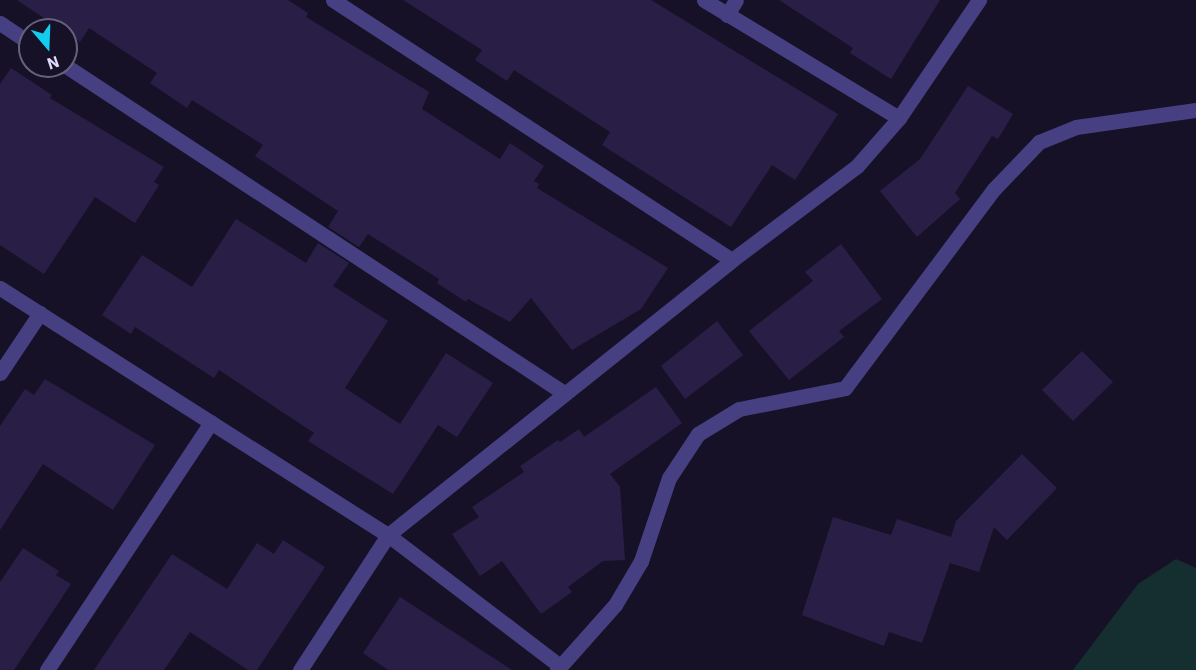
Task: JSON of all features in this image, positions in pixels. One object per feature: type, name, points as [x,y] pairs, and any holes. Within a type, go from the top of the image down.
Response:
[{"type":"street","points":[[333,0],[732,260]]},
{"type":"street","points":[[704,0],[898,118]]},
{"type":"street","points":[[727,15],[736,0]]},
{"type":"street","points":[[300,670],[388,535],[732,260],[857,166],[898,118],[979,0]]},
{"type":"street","points":[[0,23],[18,35]]},
{"type":"street","points":[[78,74],[564,393]]},
{"type":"street","points":[[0,288],[388,535],[559,668],[615,604],[636,570],[669,478],[698,434],[739,408],[845,388],[994,189],[1039,142],[1076,127],[1196,110]]},
{"type":"street","points":[[0,373],[40,314]]},
{"type":"street","points":[[47,670],[211,422]]},
{"type":"green space","points":[[1176,559],[1196,568],[1196,670],[1073,670],[1138,584]]},
{"type":"building","points":[[17,0],[288,0],[308,13],[306,17],[429,92],[422,109],[500,159],[510,143],[544,166],[534,181],[539,184],[537,188],[668,268],[641,309],[572,350],[531,298],[510,322],[468,299],[466,302],[437,283],[439,279],[368,234],[359,247],[328,227],[338,211],[255,156],[263,145],[192,100],[187,108],[150,83],[157,73],[89,28],[80,42],[78,41],[78,18],[44,18]]},
{"type":"building","points":[[403,0],[651,0],[838,114],[795,180],[772,165],[731,227],[602,145],[610,132],[514,70],[507,81],[475,60],[482,50]]},
{"type":"building","points":[[779,0],[940,0],[891,79],[850,53],[853,48]]},
{"type":"building","points":[[11,68],[18,73],[18,78],[26,78],[52,95],[50,98],[164,167],[154,182],[159,185],[135,223],[95,197],[44,274],[0,245],[0,84]]},
{"type":"building","points":[[968,86],[1013,114],[998,139],[992,136],[955,193],[960,199],[917,237],[880,191],[920,159]]},
{"type":"building","points":[[236,219],[306,263],[318,243],[349,263],[333,286],[388,321],[345,388],[400,424],[446,353],[493,383],[457,437],[438,425],[393,494],[308,441],[314,433],[219,370],[214,378],[135,327],[131,334],[102,315],[142,255],[192,287]]},
{"type":"building","points":[[841,244],[882,299],[839,331],[844,337],[789,380],[749,331],[813,281],[805,272]]},
{"type":"building","points":[[717,321],[743,355],[685,399],[661,366]]},
{"type":"building","points":[[1082,351],[1113,382],[1073,421],[1042,390]]},
{"type":"building","points":[[45,379],[155,445],[113,510],[43,464],[0,530],[0,426],[25,389],[34,395]]},
{"type":"building","points":[[656,387],[682,423],[610,474],[620,487],[625,560],[603,561],[568,587],[572,592],[541,614],[502,561],[480,576],[452,534],[479,517],[472,507],[524,472],[520,466],[558,440],[560,442],[579,429],[584,437]]},
{"type":"building","points":[[1022,454],[1057,488],[1007,540],[994,527],[979,572],[950,563],[922,643],[889,632],[884,646],[802,615],[833,517],[891,535],[897,519],[951,537],[956,521]]},
{"type":"building","points":[[283,540],[325,567],[257,670],[248,670],[190,632],[164,670],[94,670],[172,554],[227,589],[257,543],[274,554]]},
{"type":"building","points":[[23,548],[59,571],[56,575],[71,584],[14,670],[0,670],[0,582]]},
{"type":"building","points":[[400,597],[512,670],[388,670],[363,653]]}]
